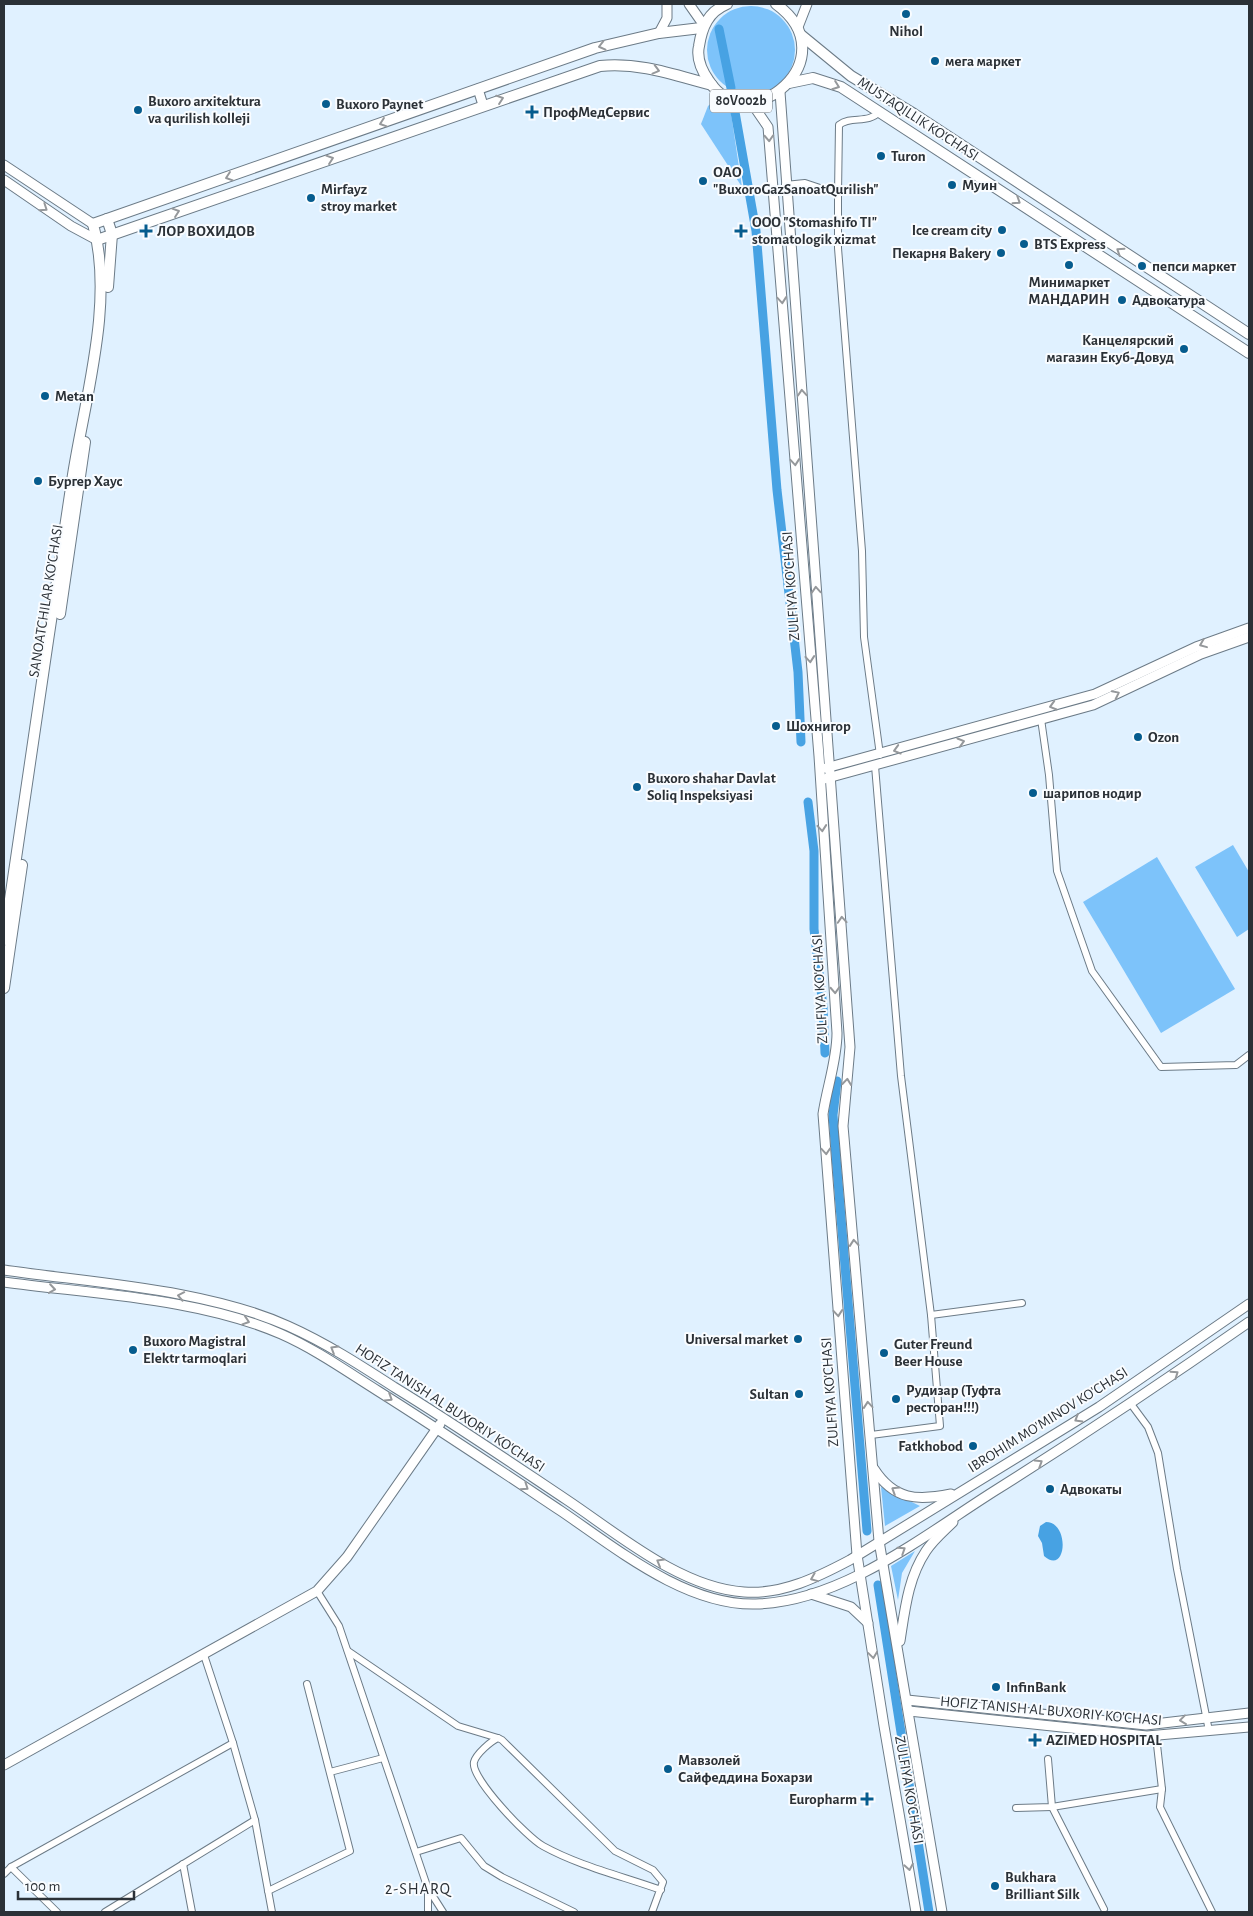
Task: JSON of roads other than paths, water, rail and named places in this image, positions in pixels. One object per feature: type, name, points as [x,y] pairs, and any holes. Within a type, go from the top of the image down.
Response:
[{"type":"main road","points":[[659,33],[666,18],[668,4]]},
{"type":"main road","points":[[689,4],[702,26]]},
{"type":"main road","points":[[4,165],[93,224],[595,48],[659,33],[702,26],[713,12],[727,4]]},
{"type":"main road","name":"MUSTAQILLIK KO'CHASI","points":[[776,4],[788,12],[800,31],[851,76],[914,114],[1249,334]]},
{"type":"main road","points":[[800,31],[807,4]]},
{"type":"main road","name":"80V002b","points":[[702,26],[698,52],[702,71],[712,86],[726,97],[743,101],[756,101],[780,92],[789,83],[798,70],[802,54],[800,31]]},
{"type":"main road","points":[[4,180],[71,226],[97,240],[560,78],[609,65],[625,64],[645,67],[712,86]]},
{"type":"main road","name":"MUSTAQILLIK KO'CHASI","points":[[789,83],[813,78],[841,87],[1249,353]]},
{"type":"main road","points":[[478,89],[483,105]]},
{"type":"main road","name":"ZULFIYA KO'CHASI","points":[[780,92],[785,185],[850,1047],[843,1126],[871,1435],[872,1467],[882,1563],[899,1648],[942,1912]]},
{"type":"main road","name":"ZULFIYA KO'CHASI","points":[[743,101],[755,108],[768,127],[798,495],[837,1033],[837,1049],[828,1082],[823,1114],[857,1555],[916,1912]]},
{"type":"main road","name":"SANOATCHILAR KO'CHASI","points":[[4,988],[105,320],[112,234],[106,219]]},
{"type":"main road","name":"SANOATCHILAR KO'CHASI","points":[[4,940],[75,461],[100,314],[102,278],[93,224]]},
{"type":"main road","points":[[1226,337],[1234,324]]},
{"type":"main road","points":[[798,495],[809,495]]},
{"type":"main road","points":[[819,775],[830,768],[1095,694],[1196,647],[1249,628]]},
{"type":"main road","points":[[819,775],[830,778],[1093,705],[1201,654],[1249,637]]},
{"type":"main road","name":"HOFIZ TANISH AL BUXORIY KO'CHASI","points":[[4,1270],[172,1294],[218,1303],[286,1325],[328,1345],[444,1418],[640,1550],[684,1576],[705,1584],[744,1592],[771,1591],[815,1579],[857,1555]]},
{"type":"main road","name":"HOFIZ TANISH AL BUXORIY KO'CHASI","points":[[4,1282],[184,1306],[248,1322],[311,1348],[437,1428],[633,1560],[690,1591],[734,1603],[758,1604],[811,1594],[860,1574]]},
{"type":"main road","name":"IBROHIM MO'MINOV KO'CHASI","points":[[857,1555],[1099,1406],[1249,1304]]},
{"type":"main road","name":"IBROHIM MO'MINOV KO'CHASI","points":[[860,1574],[882,1563],[1107,1420],[1249,1322]]},
{"type":"main road","points":[[1099,1406],[1107,1420]]},
{"type":"main road","points":[[4,1765],[316,1591],[347,1557],[444,1418]]},
{"type":"main road","points":[[872,1467],[881,1480],[909,1498],[930,1498],[959,1492]]},
{"type":"main road","points":[[899,1648],[906,1596],[914,1572],[927,1549],[964,1510]]},
{"type":"main road","points":[[811,1594],[851,1607],[868,1623]]},
{"type":"main road","name":"HOFIZ TANISH AL BUXORIY KO'CHASI","points":[[907,1700],[1146,1725],[1249,1714]]},
{"type":"main road","name":"HOFIZ TANISH AL BUXORIY KO'CHASI","points":[[909,1711],[1152,1736],[1249,1726]]},
{"type":"street","points":[[880,112],[866,121],[850,120],[839,125],[838,194],[838,248],[862,551],[864,638],[880,755]]},
{"type":"street","points":[[785,185],[805,183],[838,194]]},
{"type":"street","points":[[1041,719],[1049,775],[1057,871],[1092,971],[1162,1067],[1236,1065],[1249,1055]]},
{"type":"street","points":[[871,1435],[940,1426],[931,1315],[901,1076],[875,766]]},
{"type":"street","points":[[931,1315],[1022,1303]]},
{"type":"street","points":[[1131,1404],[1148,1427],[1158,1453],[1177,1569],[1209,1731]]},
{"type":"street","points":[[316,1591],[334,1616],[348,1652],[428,1889],[442,1912]]},
{"type":"street","points":[[348,1652],[458,1726],[498,1738],[615,1851],[653,1870],[663,1882],[652,1912]]},
{"type":"street","points":[[204,1655],[233,1742],[255,1820],[272,1912]]},
{"type":"street","points":[[268,1891],[350,1852],[307,1684]]},
{"type":"street","points":[[1152,1736],[1162,1789],[1160,1808],[1212,1912]]},
{"type":"street","points":[[498,1738],[476,1759],[474,1766],[491,1797],[509,1816],[541,1845],[571,1858],[661,1890]]},
{"type":"street","points":[[4,1874],[11,1867],[233,1742]]},
{"type":"street","points":[[330,1772],[384,1758]]},
{"type":"street","points":[[1048,1759],[1052,1807],[1104,1909]]},
{"type":"street","points":[[1016,1808],[1052,1807],[1162,1789]]},
{"type":"street","points":[[105,1912],[255,1820]]},
{"type":"street","points":[[416,1852],[460,1838],[484,1866],[502,1877],[574,1912]]},
{"type":"street","points":[[184,1864],[192,1912]]},
{"type":"street","points":[[11,1867],[57,1912]]},
{"type":"street","points":[[428,1889],[428,1912]]},
{"type":"waterway","points":[[719,29],[731,88]]},
{"type":"waterway","points":[[735,112],[756,231],[777,490],[798,672],[801,742]]},
{"type":"waterway","points":[[808,802],[814,851],[814,929],[823,1007],[825,1053]]},
{"type":"waterway","points":[[837,1081],[833,1115],[867,1531]]},
{"type":"waterway","points":[[878,1585],[929,1912]]},
{"type":"place","name":"Nihol","points":[[906,14]]},
{"type":"place","name":"мега маркет","points":[[935,61]]},
{"type":"place","name":"Buxoro Paynet","points":[[326,104]]},
{"type":"place","name":"Buxoro arxitektura va qurilish kolleji","points":[[138,110]]},
{"type":"place","name":"ПрофМедСервис","points":[[532,112]]},
{"type":"place","name":"Turon","points":[[881,156]]},
{"type":"place","name":"ОАО \"BuxoroGazSanoatQurilish\"","points":[[703,181]]},
{"type":"place","name":"Муин","points":[[952,185]]},
{"type":"place","name":"Mirfayz stroy market","points":[[311,198]]},
{"type":"place","name":"Ice cream city","points":[[1002,230]]},
{"type":"place","name":"ЛОР ВОХИДОВ","points":[[146,231]]},
{"type":"place","name":"OOO \"Stomashifo TI\" stomatologik xizmat","points":[[741,231]]},
{"type":"place","name":"BTS Express","points":[[1024,244]]},
{"type":"place","name":"Пекарня Bakery","points":[[1001,253]]},
{"type":"place","name":"Минимаркет МАНДАРИН","points":[[1069,265]]},
{"type":"place","name":"пепси маркет","points":[[1142,266]]},
{"type":"place","name":"Адвокатура","points":[[1122,300]]},
{"type":"place","name":"Канцелярский магазин Екуб-Довуд","points":[[1184,349]]},
{"type":"place","name":"Metan","points":[[45,396]]},
{"type":"place","name":"Бургер Хаус","points":[[38,481]]},
{"type":"place","name":"Шохнигор","points":[[776,726]]},
{"type":"place","name":"Ozon","points":[[1138,737]]},
{"type":"place","name":"Buxoro shahar Davlat Soliq Inspeksiyasi","points":[[637,787]]},
{"type":"place","name":"шарипов нодир","points":[[1033,793]]},
{"type":"place","name":"Universal market","points":[[798,1339]]},
{"type":"place","name":"Buxoro Magistral Elektr tarmoqlari","points":[[133,1350]]},
{"type":"place","name":"Guter Freund Beer House","points":[[884,1353]]},
{"type":"place","name":"Sultan","points":[[799,1394]]},
{"type":"place","name":"Рудизар (Туфта ресторан!!!)","points":[[896,1399]]},
{"type":"place","name":"Fatkhobod","points":[[973,1446]]},
{"type":"place","name":"Адвокаты","points":[[1050,1489]]},
{"type":"place","name":"InfinBank","points":[[996,1687]]},
{"type":"place","name":"AZIMED HOSPITAL","points":[[1035,1740]]},
{"type":"place","name":"Мавзолей Сайфеддина Бохарзи","points":[[668,1769]]},
{"type":"place","name":"Europharm","points":[[867,1799]]},
{"type":"place","name":"Bukhara Brilliant Silk","points":[[995,1886]]},
{"type":"district","name":"2-SHARQ","points":[[418,1889]]}]
